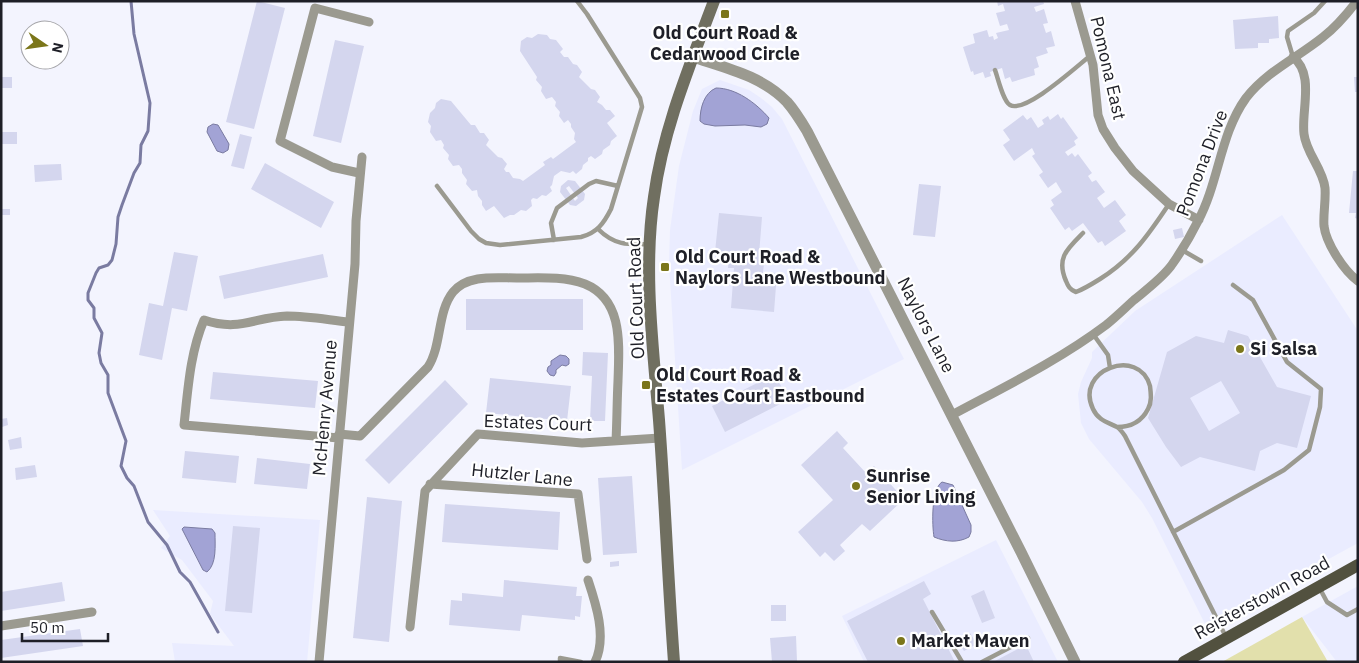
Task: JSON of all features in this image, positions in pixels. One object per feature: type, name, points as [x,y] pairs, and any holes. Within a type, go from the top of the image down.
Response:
[{"type":"main road","name":"Old Court Road","points":[[674,662],[650,298],[650,244],[654,197],[668,129],[714,1]]},
{"type":"main road","name":"Reisterstown Road","points":[[1184,662],[1358,565]]},
{"type":"street","name":"Pomona East","points":[[1075,1],[1090,56],[1098,115],[1104,129],[1115,148],[1133,171],[1169,204],[1199,220]]},
{"type":"street","name":"Pomona Drive","points":[[952,415],[1065,352],[1092,334],[1106,324],[1169,268],[1199,220],[1212,188],[1227,136],[1238,111],[1250,93],[1292,57],[1323,38],[1357,1]]},
{"type":"street","points":[[359,174],[332,167],[280,141],[315,8],[369,22]]},
{"type":"street","name":"Naylors Lane","points":[[694,57],[764,83],[786,101],[807,131],[824,161],[1075,662]]},
{"type":"street","points":[[1292,57],[1298,62],[1304,76],[1304,136],[1306,145],[1325,186],[1324,227],[1327,240],[1346,268],[1358,281]]},
{"type":"street","name":"McHenry Avenue","points":[[319,662],[355,264],[359,174],[362,157]]},
{"type":"street","points":[[349,322],[286,316],[247,324],[231,325],[204,320],[197,336],[191,359],[184,425],[360,436],[428,367],[435,356],[448,299],[454,291],[462,285],[485,277],[560,278],[585,284],[594,289],[611,306],[616,320],[619,349],[616,441]]},
{"type":"street","name":"Estates Court","points":[[410,627],[425,491],[478,434],[582,443],[660,438]]},
{"type":"street","name":"Hutzler Lane","points":[[430,484],[578,494],[587,559]]},
{"type":"street","points":[[588,580],[597,607],[599,648],[595,662]]},
{"type":"street","points":[[1,626],[92,612]]},
{"type":"lane","points":[[436,186],[479,239],[486,243],[500,246],[590,235],[606,220],[642,107],[640,98],[577,1]]},
{"type":"lane","points":[[1292,57],[1287,38],[1288,31],[1314,13],[1325,1]]},
{"type":"lane","points":[[995,70],[1006,102],[1017,107],[1036,98],[1090,56]]},
{"type":"lane","points":[[554,240],[551,223],[557,208],[596,181],[618,186]]},
{"type":"lane","points":[[1083,233],[1070,246],[1062,262],[1062,270],[1067,284],[1071,290],[1076,292],[1109,274],[1138,249],[1169,204]]},
{"type":"lane","points":[[598,229],[606,237],[619,243],[650,244]]},
{"type":"lane","points":[[1182,250],[1201,261]]},
{"type":"lane","points":[[1173,532],[1284,470],[1308,450],[1320,407],[1321,389],[1287,362],[1254,300],[1233,285]]},
{"type":"lane","points":[[1092,334],[1108,355],[1110,368]]},
{"type":"lane","points":[[1116,365],[1135,368],[1148,382],[1152,394],[1149,408],[1141,419],[1127,427],[1117,427],[1111,426],[1099,418],[1092,408],[1090,396],[1092,385],[1097,376],[1104,370],[1116,365]]},
{"type":"lane","points":[[1117,427],[1125,436],[1226,638]]},
{"type":"lane","points":[[1319,586],[1327,602],[1347,615],[1358,609]]},
{"type":"lane","points":[[932,612],[962,662]]},
{"type":"lane","points":[[982,662],[1028,638]]},
{"type":"lane","points":[[560,660],[581,662]]},
{"type":"shaded area","points":[[720,80],[749,90],[772,107],[782,119],[904,359],[682,470],[669,264],[670,230],[679,166],[693,111],[702,89]]},
{"type":"shaded area","points":[[1282,215],[1358,331],[1358,543],[1206,626],[1152,518],[1142,502],[1089,439],[1081,423],[1078,394],[1081,382],[1092,358],[1092,352],[1135,311]]},
{"type":"shaded area","points":[[153,510],[320,520],[307,662],[175,662],[172,643],[234,646],[210,614],[213,601],[182,560],[161,548],[170,536]]},
{"type":"shaded area","points":[[996,540],[1058,662],[864,662],[842,616]]},
{"type":"shaded area","points":[[1358,586],[1358,662],[1337,662],[1302,617]]},
{"type":"shaded area","points":[[1302,617],[1328,662],[1222,662]]},
{"type":"water","points":[[716,88],[731,91],[745,97],[769,118],[767,124],[761,127],[704,124],[700,121],[702,106],[708,93]]},
{"type":"water","points":[[213,124],[218,125],[229,144],[228,150],[223,153],[217,151],[207,132],[208,127]]},
{"type":"water","points":[[560,355],[566,356],[569,359],[569,364],[566,366],[562,365],[556,370],[554,376],[550,375],[547,371],[551,361]]},
{"type":"water","points":[[942,482],[953,485],[971,525],[969,537],[965,539],[952,541],[934,537],[934,499],[938,486]]},
{"type":"water","points":[[184,527],[212,529],[215,533],[214,559],[207,572],[203,570],[182,529]]},
{"type":"building","points":[[257,1],[285,8],[254,129],[226,122]]},
{"type":"building","points":[[997,1],[1043,1],[1044,4],[1034,7],[1036,12],[1044,9],[1048,23],[1043,24],[1046,33],[1051,31],[1055,46],[1046,48],[1048,53],[1036,57],[1039,67],[1034,69],[1035,75],[1012,82],[1010,77],[1005,79],[1002,68],[990,72],[991,76],[985,78],[983,72],[974,75],[973,71],[971,72],[963,47],[975,43],[973,34],[987,30],[989,37],[993,36],[994,40],[998,38],[996,33],[1009,30],[1007,24],[1000,26],[996,13],[1005,11],[1003,4],[998,6]]},
{"type":"building","points":[[1278,16],[1279,38],[1269,39],[1269,43],[1258,43],[1258,48],[1235,49],[1233,20]]},
{"type":"building","points":[[538,34],[547,35],[550,39],[556,40],[563,49],[560,52],[564,57],[568,57],[573,64],[577,65],[582,72],[579,77],[591,89],[595,90],[600,97],[597,102],[606,110],[610,110],[615,116],[607,123],[617,136],[603,150],[602,154],[595,159],[591,156],[588,158],[582,169],[576,174],[573,171],[570,173],[561,171],[554,176],[550,187],[552,191],[546,196],[542,195],[537,199],[533,198],[531,200],[532,206],[526,211],[521,210],[514,215],[504,218],[494,206],[486,211],[477,190],[472,191],[466,184],[467,180],[459,165],[453,166],[448,159],[449,155],[443,148],[444,145],[441,140],[436,141],[430,132],[431,126],[428,122],[430,113],[435,108],[436,103],[441,99],[451,101],[471,125],[475,125],[480,133],[484,133],[489,140],[486,145],[507,164],[504,169],[506,172],[509,172],[513,178],[523,181],[545,165],[543,162],[551,157],[553,159],[576,142],[571,124],[568,120],[564,123],[559,116],[560,112],[555,106],[556,102],[552,97],[546,99],[541,91],[542,87],[536,80],[537,77],[520,51],[521,41]]},
{"type":"building","points":[[335,40],[364,46],[341,143],[313,136]]},
{"type":"building","points":[[1,77],[12,77],[12,88],[1,88]]},
{"type":"building","points":[[1354,77],[1358,77],[1358,92],[1355,92]]},
{"type":"building","points":[[1058,114],[1061,119],[1063,117],[1078,138],[1074,141],[1076,145],[1065,152],[1068,156],[1072,153],[1075,157],[1078,154],[1092,173],[1088,176],[1092,182],[1096,180],[1105,192],[1097,198],[1104,208],[1115,200],[1126,215],[1119,221],[1126,231],[1105,246],[1102,241],[1098,243],[1083,223],[1072,231],[1069,227],[1065,230],[1050,208],[1054,205],[1051,200],[1062,192],[1056,182],[1048,188],[1039,175],[1043,172],[1032,156],[1035,154],[1032,148],[1014,161],[1003,145],[1010,140],[1003,130],[1023,115],[1027,120],[1031,117],[1038,128],[1044,124],[1042,120],[1048,116],[1050,120]]},
{"type":"building","points":[[1,132],[17,132],[17,144],[1,144]]},
{"type":"building","points":[[240,134],[252,137],[244,169],[231,166]]},
{"type":"building","points":[[265,163],[334,202],[321,228],[251,189]]},
{"type":"building","points":[[61,164],[62,180],[35,182],[34,165]]},
{"type":"building","points":[[1353,171],[1358,171],[1358,219],[1355,218],[1356,213],[1349,213]]},
{"type":"building","points":[[568,180],[575,181],[585,194],[584,200],[576,206],[570,205],[560,192],[561,186]],"holes":[[[569,186],[578,198],[575,201],[566,188]]]},
{"type":"building","points":[[919,184],[941,186],[935,237],[913,235]]},
{"type":"building","points":[[1,209],[10,209],[10,215],[1,215]]},
{"type":"building","points":[[719,213],[762,217],[759,255],[765,256],[763,272],[777,273],[774,312],[731,308],[734,268],[728,268],[729,254],[715,252]]},
{"type":"building","points":[[1182,228],[1184,237],[1175,239],[1173,230]]},
{"type":"building","points":[[174,252],[198,256],[187,311],[172,308],[162,360],[139,355],[149,303],[163,306]]},
{"type":"building","points":[[323,254],[328,277],[224,299],[219,276]]},
{"type":"building","points":[[466,299],[583,299],[583,330],[466,330]]},
{"type":"building","points":[[1228,330],[1248,336],[1277,387],[1311,396],[1297,448],[1277,443],[1260,451],[1255,471],[1200,457],[1181,467],[1148,418],[1167,352],[1196,336],[1224,343]],"holes":[[[1221,381],[1240,413],[1209,431],[1190,398]]]},
{"type":"building","points":[[583,352],[608,353],[605,421],[590,421],[592,376],[582,375]]},
{"type":"building","points":[[213,372],[318,381],[315,408],[210,399]]},
{"type":"building","points":[[775,374],[788,400],[725,432],[712,406]]},
{"type":"building","points":[[490,378],[571,386],[567,421],[486,413]]},
{"type":"building","points":[[445,380],[468,404],[389,484],[365,460]]},
{"type":"building","points":[[7,418],[8,425],[2,427],[1,419]]},
{"type":"building","name":"Sunrise Senior Living","points":[[837,431],[848,443],[843,448],[866,473],[874,466],[904,499],[870,531],[862,524],[840,545],[845,551],[834,561],[825,552],[820,557],[798,532],[833,500],[801,465]]},
{"type":"building","points":[[21,437],[22,448],[10,450],[8,440]]},
{"type":"building","points":[[185,451],[239,456],[236,483],[182,478]]},
{"type":"building","points":[[257,458],[310,464],[307,489],[254,484]]},
{"type":"building","points":[[35,465],[37,477],[16,480],[15,468]]},
{"type":"building","points":[[632,476],[637,553],[603,555],[598,478]]},
{"type":"building","points":[[367,497],[402,501],[389,642],[353,638]]},
{"type":"building","points":[[445,504],[560,512],[558,550],[442,542]]},
{"type":"building","points":[[233,526],[260,528],[252,613],[225,611]]},
{"type":"building","points":[[619,561],[619,566],[610,567],[610,562]]},
{"type":"building","points":[[504,580],[577,587],[576,596],[582,596],[580,617],[575,616],[575,620],[522,615],[520,631],[449,625],[451,600],[462,601],[462,593],[503,597]]},
{"type":"building","name":"Market Maven","points":[[924,581],[931,594],[923,599],[955,662],[868,662],[847,621]]},
{"type":"building","points":[[62,582],[65,601],[1,611],[1,592]]},
{"type":"building","points":[[984,590],[995,618],[982,623],[971,596]]},
{"type":"building","points":[[771,605],[786,605],[786,621],[771,621]]},
{"type":"building","points":[[80,629],[83,646],[1,658],[1,640]]},
{"type":"building","points":[[970,633],[977,644],[964,651],[957,640]]},
{"type":"building","points":[[796,636],[797,661],[772,662],[770,638]]},
{"type":"building","points":[[1026,645],[1034,662],[993,662],[1014,651]]},
{"type":"waterway","points":[[131,1],[134,34],[150,103],[148,131],[141,145],[140,163],[134,173],[118,217],[116,244],[112,260],[108,265],[99,268],[88,293],[88,300],[94,308],[94,318],[102,333],[99,353],[101,363],[108,375],[108,393],[126,441],[121,466],[127,478],[134,486],[148,522],[167,545],[180,572],[190,582],[218,632]]},
{"type":"place","name":"Old Court Road & Cedarwood Circle","points":[[725,14]]},
{"type":"place","name":"Old Court Road & Naylors Lane Westbound","points":[[665,267]]},
{"type":"place","name":"Si Salsa","points":[[1240,349]]},
{"type":"place","name":"Old Court Road & Estates Court Eastbound","points":[[646,385]]},
{"type":"place","name":"Sunrise Senior Living","points":[[856,486]]},
{"type":"place","name":"Market Maven","points":[[901,641]]}]
